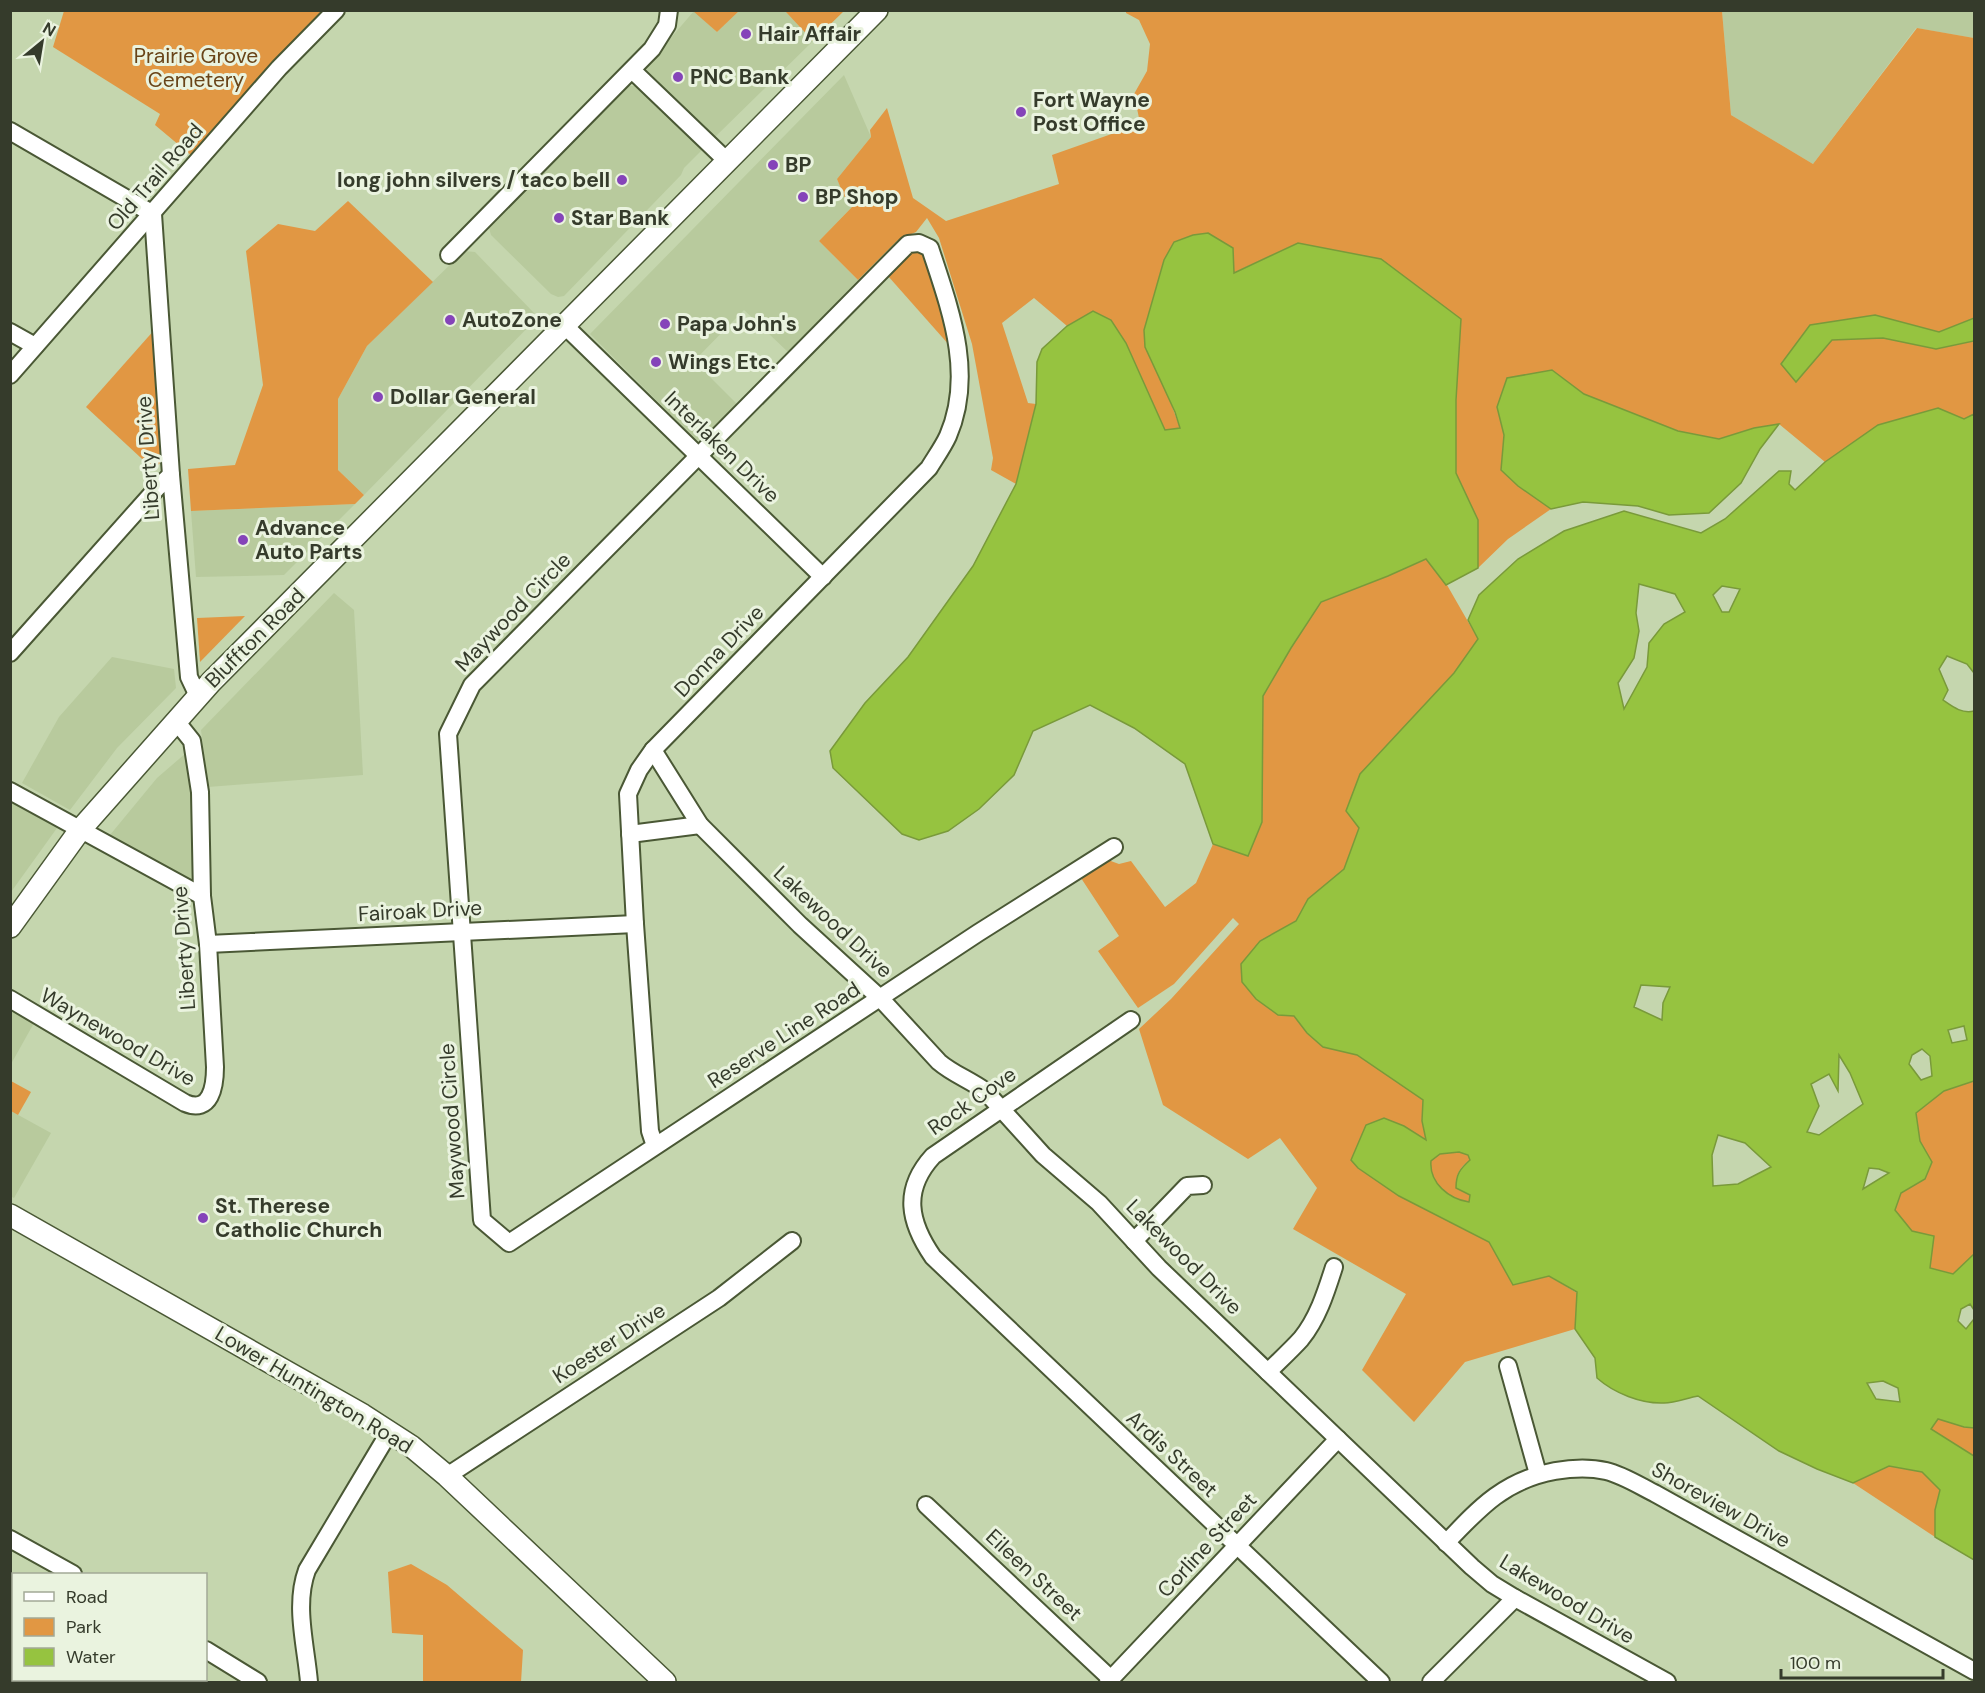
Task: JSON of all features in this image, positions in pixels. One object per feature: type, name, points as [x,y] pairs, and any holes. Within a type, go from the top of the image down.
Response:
[{"type":"main road","name":"Bluffton Road","points":[[10,927],[80,831],[198,696],[877,10]]},
{"type":"main road","name":"Lower Huntington Road","points":[[10,1215],[390,1431],[447,1476],[665,1683]]},
{"type":"street","name":"Old Trail Road","points":[[10,375],[279,69],[336,10]]},
{"type":"street","points":[[449,255],[652,49],[667,25],[669,10]]},
{"type":"street","points":[[632,70],[727,161]]},
{"type":"street","points":[[10,131],[153,214]]},
{"type":"street","name":"Liberty Drive","points":[[153,214],[171,476],[189,676],[198,696]]},
{"type":"street","name":"Maywood Circle","points":[[509,1243],[482,1220],[448,734],[472,685],[908,244],[919,243]]},
{"type":"street","name":"Donna Drive","points":[[655,1146],[650,1131],[628,794],[639,770],[653,750],[929,468],[947,436],[954,416],[958,391],[959,349],[953,319],[930,249],[919,243]]},
{"type":"street","name":"Interlaken Drive","points":[[564,325],[823,577]]},
{"type":"street","points":[[10,332],[35,346]]},
{"type":"street","points":[[10,653],[158,487],[171,476]]},
{"type":"street","name":"Liberty Drive","points":[[176,721],[192,741],[200,792],[202,896],[208,944],[215,1080],[204,1104]]},
{"type":"street","name":"Lakewood Drive","points":[[653,750],[700,825],[800,925],[881,999],[939,1062],[985,1091],[1042,1155],[1099,1203],[1159,1268],[1446,1543],[1492,1584],[1667,1683]]},
{"type":"street","points":[[10,791],[202,896]]},
{"type":"street","points":[[630,834],[700,825]]},
{"type":"street","name":"Reserve Line Road","points":[[509,1243],[978,933],[1114,847]]},
{"type":"street","name":"Fairoak Drive","points":[[208,944],[635,924]]},
{"type":"street","name":"Waynewood Drive","points":[[10,999],[185,1103],[198,1106],[204,1104]]},
{"type":"street","name":"Rock Cove","points":[[933,1257],[921,1240],[914,1222],[912,1207],[916,1180],[922,1167],[933,1156],[1000,1108],[1131,1020]]},
{"type":"street","points":[[1134,1241],[1187,1186],[1203,1185]]},
{"type":"street","name":"Koester Drive","points":[[447,1476],[719,1298],[792,1241]]},
{"type":"street","name":"Ardis Street","points":[[933,1257],[1381,1683]]},
{"type":"street","points":[[1268,1372],[1301,1339],[1314,1319],[1334,1267]]},
{"type":"street","points":[[1508,1366],[1538,1474]]},
{"type":"street","points":[[309,1683],[300,1599],[301,1584],[307,1570],[390,1431]]},
{"type":"street","name":"Corline Street","points":[[1109,1681],[1338,1439]]},
{"type":"street","name":"Shoreview Drive","points":[[1446,1543],[1482,1505],[1499,1492],[1538,1474],[1572,1468],[1608,1471],[1656,1494],[1974,1671]]},
{"type":"street","name":"Eileen Street","points":[[926,1505],[1109,1681]]},
{"type":"street","points":[[10,1539],[70,1573]]},
{"type":"street","points":[[1431,1683],[1515,1598]]},
{"type":"street","points":[[207,1651],[258,1683]]},
{"type":"shaded area","points":[[694,11],[717,32],[739,11],[785,11],[813,41],[714,138],[645,68]]},
{"type":"shaded area","points":[[1722,11],[1974,11],[1974,38],[1916,28],[1813,164],[1731,115]]},
{"type":"shaded area","points":[[844,75],[871,137],[837,179],[844,195],[853,206],[819,241],[858,280],[788,352],[744,310],[694,361],[737,404],[703,439],[696,440],[590,334]]},
{"type":"shaded area","points":[[627,86],[636,86],[702,150],[684,168],[681,175],[564,296],[558,297],[551,294],[491,235],[489,228],[491,221]]},
{"type":"shaded area","points":[[464,251],[475,252],[534,313],[536,319],[364,495],[338,470],[338,399],[367,346]]},
{"type":"shaded area","points":[[355,504],[284,575],[196,577],[191,511]]},
{"type":"shaded area","points":[[334,593],[354,610],[363,775],[208,787],[201,730]]},
{"type":"shaded area","points":[[112,657],[174,669],[176,688],[117,748],[70,810],[22,783],[59,717]]},
{"type":"shaded area","points":[[186,753],[199,879],[191,883],[110,835],[157,778]]},
{"type":"shaded area","points":[[11,802],[57,828],[11,892]]},
{"type":"shaded area","points":[[11,1010],[34,1023],[11,1064]]},
{"type":"shaded area","points":[[11,1111],[51,1133],[14,1198],[10,1196]]},
{"type":"green space","name":"Prairie Grove Cemetery","points":[[64,11],[326,11],[192,156],[155,125],[160,114],[53,47]]},
{"type":"green space","points":[[693,11],[739,11],[717,32]]},
{"type":"green space","points":[[785,11],[844,11],[813,41]]},
{"type":"green space","points":[[1126,11],[1722,11],[1731,115],[1813,164],[1917,28],[1974,38],[1974,318],[1939,332],[1875,315],[1810,325],[1796,382],[1832,340],[1883,338],[1936,349],[1974,341],[1974,414],[1964,419],[1938,408],[1879,425],[1825,462],[1779,424],[1754,428],[1719,439],[1678,431],[1584,394],[1552,370],[1497,407],[1504,435],[1501,470],[1518,486],[1551,509],[1508,539],[1478,568],[1478,520],[1456,473],[1456,400],[1298,243],[1233,273],[1233,248],[1208,233],[1193,235],[1174,242],[1164,260],[1144,330],[1180,428],[1165,430],[1126,343],[1111,320],[1093,311],[1067,326],[1034,298],[1002,323],[1028,403],[1036,404],[1016,484],[991,470],[993,458],[972,344],[939,238],[927,218],[916,232],[898,240],[858,280],[819,241],[853,206],[844,196],[837,179],[871,137],[870,130],[887,108],[913,198],[946,221],[1059,184],[1052,155],[1137,125],[1139,118],[1134,94],[1147,71],[1150,44],[1139,20]]},
{"type":"green space","points":[[348,201],[433,282],[367,346],[338,399],[338,470],[364,495],[355,504],[191,511],[188,469],[235,465],[263,385],[246,251],[278,224],[315,231]]},
{"type":"green space","points":[[918,251],[925,255],[950,346],[888,276],[911,252]]},
{"type":"green space","points":[[156,328],[164,458],[154,470],[86,407]]},
{"type":"green space","points":[[1427,559],[1447,585],[1478,639],[1454,673],[1359,828],[1344,869],[1308,899],[1296,921],[1260,941],[1256,999],[1278,1015],[1294,1016],[1307,1033],[1323,1047],[1357,1054],[1423,1100],[1422,1121],[1426,1140],[1404,1126],[1358,1168],[1399,1196],[1489,1242],[1513,1285],[1549,1276],[1577,1293],[1575,1329],[1465,1362],[1414,1422],[1362,1370],[1406,1294],[1293,1229],[1317,1188],[1280,1138],[1248,1159],[1163,1105],[1139,1029],[1171,999],[1239,924],[1233,918],[1174,984],[1138,1008],[1098,951],[1119,936],[1081,878],[1108,860],[1119,864],[1131,861],[1165,907],[1196,883],[1213,844],[1248,856],[1262,822],[1263,696],[1291,648],[1321,602]]},
{"type":"green space","points":[[245,616],[200,662],[197,618]]},
{"type":"green space","points":[[11,1081],[31,1092],[18,1115],[11,1111]]},
{"type":"green space","points":[[1974,1081],[1974,1254],[1953,1274],[1930,1268],[1912,1231],[1894,1210],[1901,1193],[1925,1179],[1932,1162],[1920,1141],[1916,1113],[1944,1091]]},
{"type":"green space","points":[[1460,1152],[1468,1155],[1470,1160],[1459,1172],[1456,1188],[1471,1195],[1470,1202],[1448,1194],[1442,1189],[1431,1169],[1430,1161],[1440,1154]]},
{"type":"green space","points":[[1938,1418],[1974,1428],[1974,1456],[1931,1429]]},
{"type":"green space","points":[[1889,1466],[1922,1472],[1940,1490],[1935,1510],[1935,1537],[1853,1483]]},
{"type":"green space","points":[[411,1564],[447,1585],[523,1650],[521,1682],[423,1682],[423,1635],[392,1633],[388,1572]]},
{"type":"water","points":[[1208,233],[1233,248],[1234,273],[1298,243],[1381,259],[1461,319],[1456,400],[1456,473],[1478,520],[1478,568],[1446,585],[1426,559],[1321,602],[1263,696],[1262,822],[1248,856],[1213,844],[1185,764],[1134,728],[1090,705],[1033,731],[1014,775],[979,809],[948,831],[919,840],[902,834],[833,768],[830,751],[865,703],[908,657],[973,566],[1016,484],[1036,404],[1037,362],[1042,349],[1067,326],[1093,311],[1111,320],[1126,343],[1165,430],[1180,428],[1145,347],[1144,330],[1164,260],[1174,242],[1193,235]]},
{"type":"water","points":[[1875,315],[1939,332],[1974,318],[1974,341],[1936,349],[1883,338],[1832,340],[1796,382],[1781,364],[1810,325]]},
{"type":"water","points":[[1552,370],[1584,394],[1678,431],[1719,439],[1754,428],[1779,424],[1760,449],[1741,483],[1709,513],[1669,515],[1638,506],[1583,502],[1551,509],[1518,486],[1501,470],[1504,435],[1497,407],[1507,378]]},
{"type":"water","points":[[1938,408],[1964,419],[1974,414],[1974,673],[1967,664],[1947,656],[1939,669],[1948,690],[1943,700],[1962,711],[1974,711],[1974,1081],[1944,1091],[1916,1113],[1920,1141],[1932,1162],[1925,1179],[1901,1193],[1895,1210],[1912,1231],[1934,1236],[1930,1268],[1953,1274],[1974,1254],[1974,1310],[1970,1304],[1961,1309],[1958,1321],[1966,1329],[1974,1319],[1974,1428],[1938,1419],[1931,1429],[1974,1456],[1974,1560],[1935,1537],[1935,1510],[1940,1490],[1922,1472],[1889,1466],[1853,1483],[1779,1451],[1698,1396],[1664,1403],[1646,1402],[1628,1397],[1597,1378],[1595,1358],[1575,1329],[1577,1292],[1549,1276],[1513,1285],[1489,1242],[1399,1196],[1358,1168],[1351,1160],[1366,1125],[1384,1118],[1404,1126],[1426,1140],[1422,1121],[1423,1100],[1357,1055],[1323,1047],[1307,1033],[1294,1016],[1278,1015],[1256,999],[1242,982],[1241,964],[1260,941],[1296,921],[1308,899],[1344,869],[1359,828],[1346,811],[1360,774],[1454,673],[1478,639],[1468,620],[1479,595],[1518,559],[1564,531],[1624,511],[1701,533],[1725,519],[1779,471],[1791,471],[1789,484],[1795,490],[1825,462],[1878,425]],"holes":[[[1639,584],[1675,594],[1685,612],[1664,624],[1649,643],[1647,667],[1624,709],[1618,683],[1634,658],[1639,631],[1636,613]],[[1722,586],[1740,589],[1729,612],[1722,612],[1713,595]],[[1641,985],[1670,987],[1663,1003],[1662,1020],[1634,1007]],[[1964,1026],[1967,1040],[1952,1043],[1948,1030]],[[1922,1049],[1930,1056],[1932,1076],[1921,1080],[1909,1064],[1912,1055]],[[1839,1055],[1850,1073],[1863,1104],[1819,1135],[1807,1132],[1819,1106],[1811,1084],[1829,1074],[1838,1091]],[[1718,1135],[1745,1143],[1771,1167],[1738,1184],[1713,1186],[1712,1155]],[[1459,1152],[1468,1155],[1470,1160],[1459,1172],[1456,1188],[1470,1195],[1469,1202],[1454,1197],[1442,1189],[1433,1176],[1431,1161],[1440,1154]],[[1869,1168],[1889,1173],[1863,1189]],[[1883,1381],[1898,1388],[1900,1402],[1876,1399],[1867,1383]]]},
{"type":"place","name":"Hair Affair","points":[[746,34]]},
{"type":"place","name":"PNC Bank","points":[[678,77]]},
{"type":"place","name":"Fort Wayne Post Office","points":[[1021,112]]},
{"type":"place","name":"BP","points":[[773,165]]},
{"type":"place","name":"long john silvers / taco bell","points":[[622,180]]},
{"type":"place","name":"BP Shop","points":[[803,197]]},
{"type":"place","name":"Star Bank","points":[[559,218]]},
{"type":"place","name":"AutoZone","points":[[450,320]]},
{"type":"place","name":"Papa John's","points":[[665,324]]},
{"type":"place","name":"Wings Etc.","points":[[656,362]]},
{"type":"place","name":"Dollar General","points":[[378,397]]},
{"type":"place","name":"Advance Auto Parts","points":[[243,540]]},
{"type":"place","name":"St. Therese Catholic Church","points":[[203,1218]]}]
